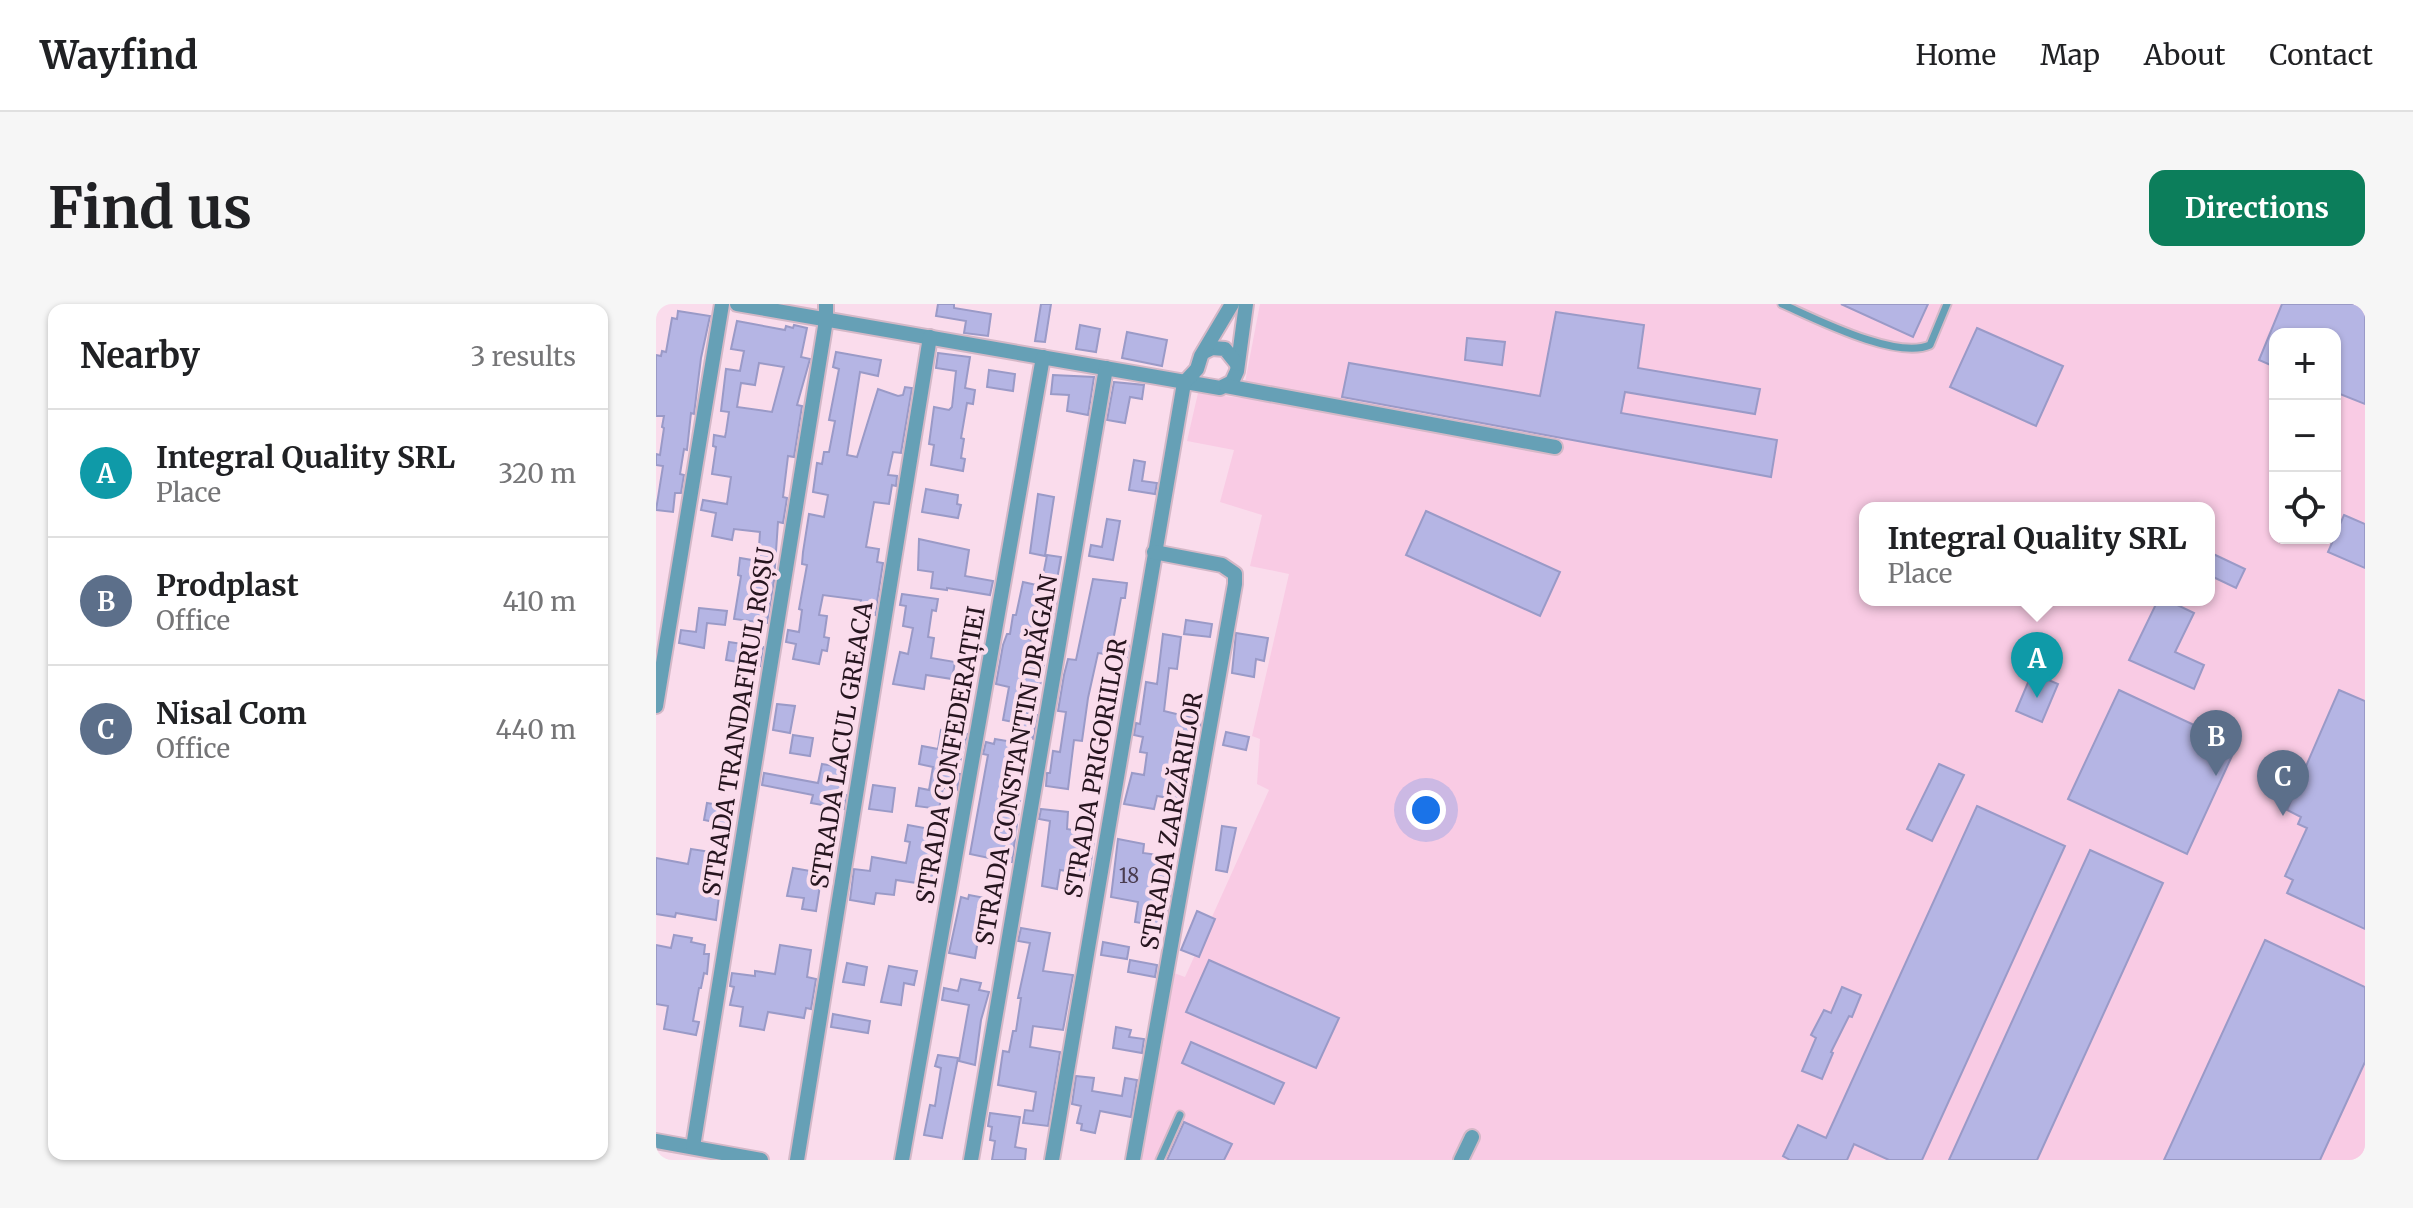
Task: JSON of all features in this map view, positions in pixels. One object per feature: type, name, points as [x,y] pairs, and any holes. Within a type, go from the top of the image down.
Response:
[{"type":"street","points":[[656,706],[722,304]]},
{"type":"street","points":[[737,304],[826,312],[930,337],[1214,388],[1226,386],[1555,447]]},
{"type":"street","points":[[1207,386],[1198,376],[1197,362],[1232,304]]},
{"type":"street","points":[[1226,386],[1235,377],[1246,304]]},
{"type":"street","name":"STRADA TRANDAFIRUL ROȘU","points":[[693,1147],[826,312]]},
{"type":"street","name":"STRADA LACUL GREACA","points":[[797,1160],[930,337]]},
{"type":"street","points":[[1206,351],[1225,349],[1237,364]]},
{"type":"street","name":"STRADA CONFEDERAȚIEI","points":[[902,1160],[1043,357]]},
{"type":"street","name":"STRADA CONSTANTIN DRĂGAN","points":[[971,1160],[1106,368]]},
{"type":"street","points":[[1184,383],[1197,369]]},
{"type":"street","name":"STRADA PRIGORIILOR","points":[[1052,1160],[1184,383]]},
{"type":"street","name":"STRADA ZARZĂRILOR","points":[[1133,1160],[1235,584],[1235,574],[1222,565],[1154,552]]},
{"type":"street","points":[[1461,1160],[1472,1137]]},
{"type":"street","points":[[656,1141],[693,1147],[715,1156],[761,1160]]},
{"type":"lane","points":[[1782,304],[1835,328],[1901,349],[1922,349],[1930,345],[1947,304]]},
{"type":"lane","points":[[1160,1160],[1180,1115]]},
{"type":"shaded area","points":[[1260,304],[2365,304],[2365,1160],[1140,1160],[1174,973],[1185,977],[1269,790],[1257,784],[1260,739],[1252,736],[1289,574],[1250,566],[1262,515],[1220,502],[1234,450],[1187,441],[1198,393],[1242,398]]},
{"type":"building","points":[[938,304],[954,304],[954,308],[991,314],[988,336],[964,333],[966,321],[936,316]]},
{"type":"building","points":[[1041,304],[1051,304],[1045,342],[1035,341]]},
{"type":"building","points":[[1841,304],[1928,304],[1913,337]]},
{"type":"building","points":[[2282,304],[2365,304],[2365,404],[2341,394],[2341,328],[2272,328]]},
{"type":"building","points":[[678,311],[710,316],[687,450],[684,449],[681,493],[675,493],[673,512],[656,510],[663,466],[656,465],[656,454],[660,455],[664,416],[656,416],[656,355],[666,352],[672,318],[677,319]]},
{"type":"building","points":[[1556,312],[1644,325],[1638,368],[1760,389],[1755,414],[1625,392],[1621,413],[1777,440],[1771,477],[1342,397],[1349,363],[1540,396]]},
{"type":"building","points":[[737,321],[785,330],[786,326],[793,328],[794,325],[807,328],[801,357],[810,359],[797,405],[802,406],[794,457],[788,456],[783,497],[787,498],[783,523],[778,522],[774,581],[767,623],[734,619],[741,576],[738,575],[740,558],[758,561],[760,532],[734,529],[732,540],[712,536],[716,513],[701,510],[703,500],[727,504],[731,477],[712,474],[716,447],[713,446],[714,435],[725,437],[729,412],[721,411],[726,369],[740,371],[744,351],[731,349]],"holes":[[[759,363],[784,367],[772,412],[737,407],[741,383],[755,385]]]},
{"type":"building","points":[[1080,325],[1100,329],[1096,352],[1076,349]]},
{"type":"building","points":[[1977,328],[2063,366],[2036,426],[1950,387]]},
{"type":"building","points":[[1127,332],[1167,340],[1162,366],[1122,358]]},
{"type":"building","points":[[2269,336],[2269,364],[2259,360]]},
{"type":"building","points":[[1467,338],[1505,342],[1502,365],[1465,360]]},
{"type":"building","points":[[836,352],[881,360],[878,376],[860,372],[847,455],[857,457],[878,389],[898,396],[903,395],[905,387],[912,388],[901,453],[893,452],[888,475],[897,476],[896,486],[892,485],[889,504],[874,502],[866,547],[879,549],[877,562],[883,563],[875,615],[859,612],[861,600],[823,595],[819,615],[827,616],[824,637],[829,638],[827,651],[822,650],[819,664],[793,659],[796,644],[786,642],[788,630],[799,632],[802,610],[799,609],[807,565],[802,564],[803,552],[809,514],[824,517],[828,495],[813,492],[817,463],[822,464],[824,452],[829,452],[835,421],[829,420],[839,369],[833,367]]},
{"type":"building","points":[[938,353],[970,357],[965,388],[975,390],[973,404],[967,403],[961,438],[964,439],[961,458],[965,459],[963,471],[931,465],[934,445],[929,444],[934,407],[949,410],[952,407],[956,371],[936,368]]},
{"type":"building","points":[[989,370],[1015,374],[1013,391],[987,387]]},
{"type":"building","points":[[1053,375],[1094,377],[1088,415],[1067,411],[1069,395],[1051,394]]},
{"type":"building","points":[[1114,382],[1144,385],[1142,399],[1130,397],[1125,423],[1107,420]]},
{"type":"building","points":[[1134,460],[1145,462],[1142,481],[1157,483],[1155,494],[1129,490]]},
{"type":"building","points":[[926,489],[958,495],[957,504],[961,505],[958,518],[922,512]]},
{"type":"building","points":[[1038,494],[1054,497],[1045,556],[1030,553]]},
{"type":"building","points":[[1426,511],[1560,572],[1540,616],[1406,555]]},
{"type":"building","points":[[2344,515],[2365,524],[2365,568],[2328,552],[2331,544],[2341,544]]},
{"type":"building","points":[[1107,519],[1120,521],[1113,560],[1089,556],[1091,545],[1102,547]]},
{"type":"building","points":[[919,539],[969,550],[965,576],[993,581],[990,595],[931,588],[933,572],[918,570]]},
{"type":"building","points":[[1047,555],[1061,557],[1053,602],[1056,602],[1054,613],[1036,610],[1027,662],[1044,665],[1039,691],[1023,688],[1019,712],[1037,715],[1033,739],[1016,736],[1018,723],[1003,720],[1009,687],[996,684],[1003,645],[1007,634],[1010,634],[1023,582],[1041,586]]},
{"type":"building","points":[[2215,555],[2245,569],[2236,588],[2215,578]]},
{"type":"building","points":[[1093,579],[1127,583],[1113,641],[1129,643],[1127,657],[1098,653],[1082,741],[1074,740],[1068,789],[1046,786],[1053,751],[1060,752],[1066,712],[1058,711],[1064,675],[1068,659],[1076,660]]},
{"type":"building","points":[[902,594],[938,599],[936,611],[932,610],[928,637],[934,638],[931,658],[955,662],[952,679],[926,675],[924,689],[893,684],[900,652],[908,654],[913,628],[903,626],[906,606],[900,605]]},
{"type":"building","points":[[2155,606],[2179,606],[2194,613],[2175,652],[2204,665],[2194,689],[2129,660]]},
{"type":"building","points":[[699,608],[727,611],[725,625],[707,623],[704,648],[679,643],[681,630],[696,632]]},
{"type":"building","points":[[1186,620],[1212,624],[1210,637],[1184,634]]},
{"type":"building","points":[[1236,633],[1268,638],[1264,661],[1256,659],[1254,677],[1232,673]]},
{"type":"building","points":[[1163,634],[1181,637],[1177,669],[1169,668],[1164,711],[1201,720],[1199,732],[1196,731],[1185,801],[1157,796],[1154,809],[1124,804],[1132,773],[1144,775],[1147,753],[1140,752],[1143,737],[1134,735],[1136,723],[1140,724],[1146,682],[1157,684]]},
{"type":"building","points":[[729,642],[763,647],[760,666],[726,660]]},
{"type":"building","points":[[2032,673],[2058,684],[2042,722],[2016,711]]},
{"type":"building","points":[[2119,690],[2237,745],[2187,854],[2068,799]]},
{"type":"building","points":[[2339,690],[2365,701],[2365,929],[2287,893],[2293,880],[2285,876],[2307,828],[2298,824],[2301,817],[2287,810]]},
{"type":"building","points":[[777,704],[795,706],[790,733],[773,730]]},
{"type":"building","points":[[941,730],[967,734],[957,774],[960,774],[957,790],[943,788],[939,809],[916,806],[919,788],[929,790],[933,767],[919,764],[922,746],[938,749]]},
{"type":"building","points":[[1226,732],[1249,737],[1246,750],[1223,745]]},
{"type":"building","points":[[793,735],[813,738],[810,756],[790,753]]},
{"type":"building","points":[[995,739],[1013,742],[1004,791],[1018,794],[1017,801],[1020,801],[1012,862],[1006,861],[1005,867],[993,865],[994,859],[970,854],[988,755],[983,754],[986,742],[994,744]]},
{"type":"building","points":[[822,764],[848,768],[843,794],[846,795],[844,809],[811,803],[813,795],[762,785],[764,773],[818,783]]},
{"type":"building","points":[[1939,764],[1964,775],[1932,841],[1907,829]]},
{"type":"building","points":[[873,785],[895,788],[892,812],[869,809]]},
{"type":"building","points":[[707,803],[732,807],[729,825],[704,820]]},
{"type":"building","points":[[1977,806],[2065,846],[1922,1160],[1889,1160],[1854,1144],[1847,1160],[1790,1160],[1783,1156],[1798,1125],[1826,1138]]},
{"type":"building","points":[[1041,809],[1068,812],[1067,829],[1095,834],[1089,875],[1060,870],[1057,889],[1042,886],[1050,821],[1039,819]]},
{"type":"building","points":[[908,825],[935,830],[932,849],[937,850],[932,874],[938,875],[937,886],[896,880],[894,895],[876,893],[874,904],[850,900],[854,869],[870,871],[872,857],[906,863],[910,842],[905,841]]},
{"type":"building","points":[[1222,826],[1236,828],[1227,872],[1216,870]]},
{"type":"building","points":[[1118,839],[1144,844],[1143,853],[1166,856],[1162,890],[1171,891],[1164,927],[1135,922],[1138,902],[1111,897]]},
{"type":"building","points":[[691,849],[711,852],[705,886],[720,888],[716,920],[676,913],[675,917],[656,914],[656,858],[688,864]]},
{"type":"building","points":[[2090,850],[2163,883],[2037,1160],[1949,1160]]},
{"type":"building","points":[[793,868],[822,873],[816,911],[802,909],[804,898],[787,896]]},
{"type":"building","points":[[969,895],[985,898],[975,958],[949,953],[961,897],[968,899]]},
{"type":"building","points":[[1197,911],[1215,919],[1199,957],[1181,950]]},
{"type":"building","points":[[1021,928],[1050,933],[1043,971],[1073,975],[1063,1030],[1033,1026],[1030,1047],[1060,1052],[1048,1126],[1023,1123],[1025,1110],[1033,1111],[1036,1092],[998,1085],[1003,1051],[1009,1052],[1013,1031],[1016,1031],[1021,998],[1018,998],[1030,943],[1018,941]]},
{"type":"building","points":[[674,935],[692,938],[691,942],[705,945],[704,954],[709,954],[707,974],[704,973],[699,988],[693,1021],[699,1022],[696,1035],[664,1029],[668,1006],[656,1004],[656,945],[671,948]]},
{"type":"building","points":[[2265,940],[2365,987],[2365,1062],[2320,1160],[2164,1160]]},
{"type":"building","points":[[1103,942],[1129,947],[1127,959],[1101,955]]},
{"type":"building","points":[[780,945],[811,950],[807,977],[816,979],[811,1009],[806,1008],[804,1018],[768,1012],[764,1030],[740,1026],[743,1007],[730,1005],[734,987],[730,986],[732,973],[755,976],[755,971],[775,974]]},
{"type":"building","points":[[1130,960],[1157,965],[1155,977],[1128,972]]},
{"type":"building","points":[[1209,960],[1339,1018],[1316,1068],[1186,1012]]},
{"type":"building","points":[[847,963],[867,967],[864,985],[843,982]]},
{"type":"building","points":[[889,966],[917,971],[914,985],[904,983],[901,1005],[881,1002]]},
{"type":"building","points":[[961,979],[981,983],[979,990],[989,992],[981,1020],[975,1065],[959,1061],[969,1005],[942,1000],[944,988],[958,991]]},
{"type":"building","points":[[1842,987],[1861,995],[1831,1052],[1822,1079],[1802,1071],[1816,1038],[1811,1035],[1824,1010],[1831,1013]]},
{"type":"building","points":[[833,1014],[870,1021],[868,1033],[831,1027]]},
{"type":"building","points":[[1116,1027],[1131,1030],[1129,1037],[1144,1039],[1142,1053],[1113,1048]]},
{"type":"building","points":[[1191,1042],[1284,1083],[1274,1104],[1182,1063]]},
{"type":"building","points":[[938,1055],[958,1058],[942,1138],[924,1135],[930,1105],[935,1106],[941,1068],[935,1066]]},
{"type":"building","points":[[1076,1076],[1094,1078],[1092,1091],[1122,1096],[1125,1078],[1137,1080],[1131,1117],[1100,1111],[1095,1133],[1081,1130],[1082,1124],[1077,1123],[1081,1106],[1072,1104]]},
{"type":"building","points":[[990,1113],[1020,1117],[1015,1147],[1026,1149],[1025,1160],[992,1160],[995,1141],[990,1140]]},
{"type":"building","points":[[1184,1122],[1232,1144],[1224,1160],[1167,1160]]},
{"type":"place","name":"Integral Quality SRL","points":[[2037,698]]},
{"type":"place","name":"Prodplast","points":[[2216,776]]},
{"type":"place","name":"Nisal Com","points":[[2283,816]]}]
